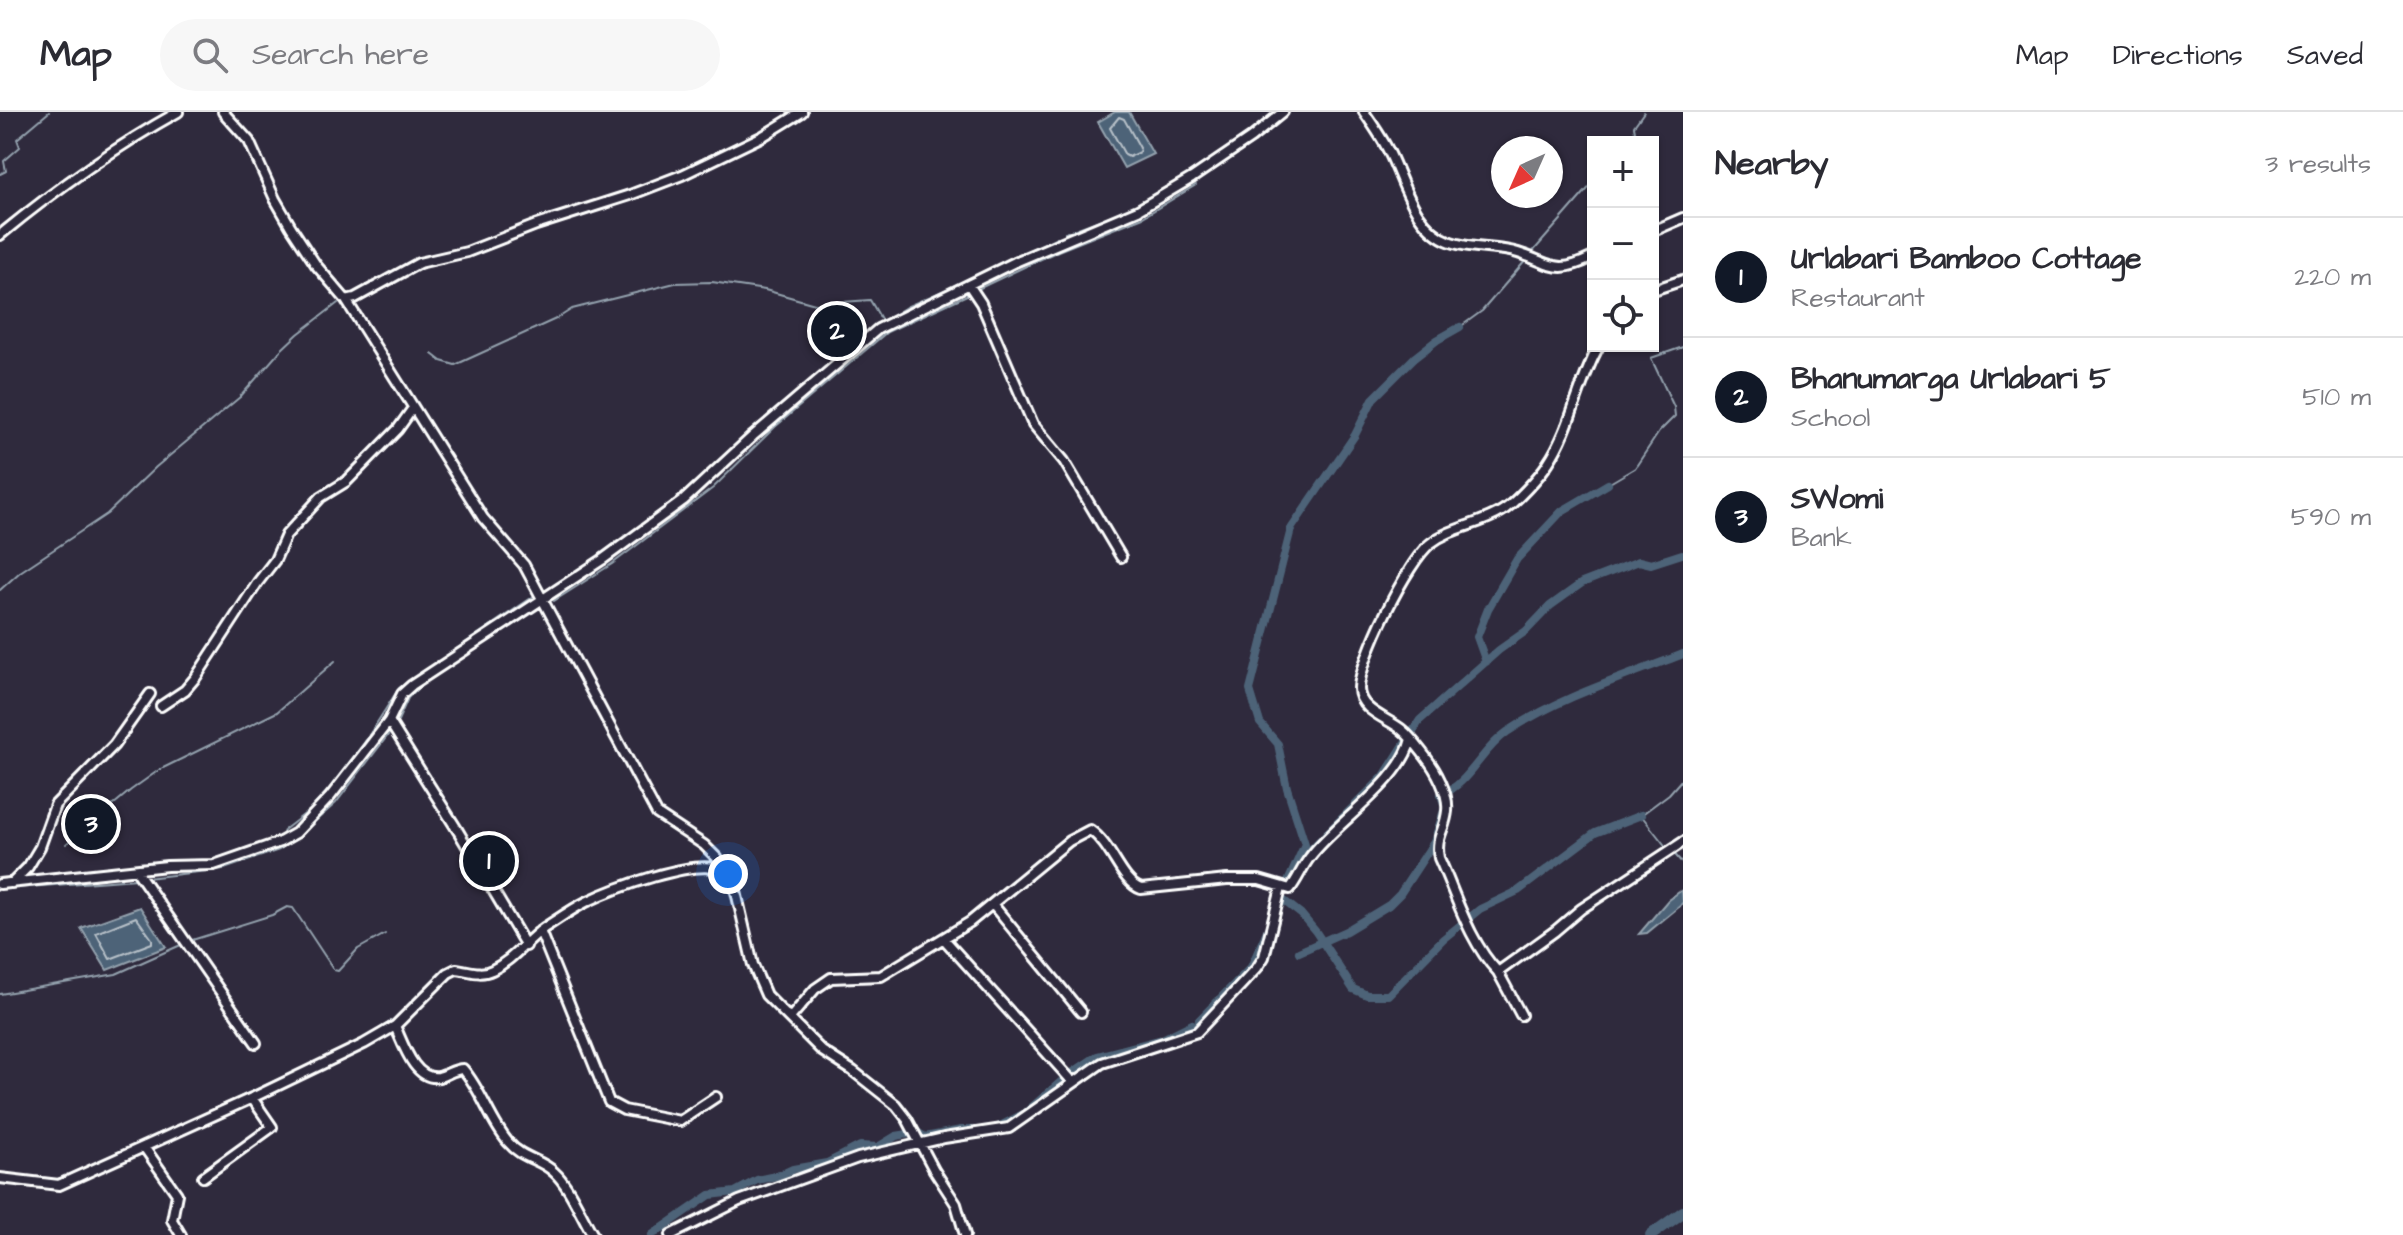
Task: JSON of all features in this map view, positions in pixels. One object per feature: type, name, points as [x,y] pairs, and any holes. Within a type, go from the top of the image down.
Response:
[{"type":"street","points":[[0,235],[102,159],[178,112]]},
{"type":"street","points":[[223,112],[249,141],[275,199],[316,265],[346,300],[483,518],[511,547],[543,600],[657,814],[704,845],[717,858],[737,892],[750,954],[760,982],[774,1005],[822,1051],[896,1105],[956,1204],[965,1235]]},
{"type":"street","points":[[346,300],[419,263],[467,252],[682,175],[763,136],[802,112]]},
{"type":"street","points":[[0,884],[214,865],[267,847],[296,833],[330,797],[389,721],[402,694],[412,685],[629,542],[684,500],[878,329],[1015,262],[1138,210],[1192,178],[1283,112]]},
{"type":"street","points":[[1364,112],[1388,150],[1417,212],[1432,232],[1464,245],[1519,253],[1557,268],[1572,267],[1587,260]]},
{"type":"street","points":[[1659,228],[1683,218]]},
{"type":"street","points":[[1659,288],[1683,280]]},
{"type":"street","points":[[969,285],[981,303],[1033,424],[1064,461],[1121,557]]},
{"type":"street","points":[[1521,1015],[1498,972],[1479,946],[1439,858],[1436,844],[1448,809],[1441,782],[1403,731],[1369,709],[1359,690],[1365,663],[1379,627],[1417,556],[1448,533],[1504,510],[1548,463],[1566,430],[1596,352]]},
{"type":"street","points":[[161,706],[185,690],[196,677],[275,560],[286,535],[321,497],[347,481],[362,466],[398,429],[413,408]]},
{"type":"street","points":[[12,883],[28,867],[40,847],[55,805],[114,745],[150,694]]},
{"type":"street","points":[[389,721],[526,946]]},
{"type":"street","points":[[787,1015],[791,1017],[815,989],[831,978],[881,976],[944,939],[993,905],[1060,848],[1090,830],[1103,840],[1133,886],[1141,889],[1237,880],[1259,880],[1281,888],[1292,887],[1310,857],[1386,780],[1413,744]]},
{"type":"street","points":[[1498,972],[1581,909],[1683,842]]},
{"type":"street","points":[[0,1178],[59,1185],[252,1098],[395,1026],[448,973],[456,969],[486,972],[583,903],[622,887],[696,868],[717,868],[725,872]]},
{"type":"street","points":[[136,870],[256,1043]]},
{"type":"street","points":[[671,1235],[739,1201],[858,1158],[921,1143],[1009,1128],[1072,1081],[1102,1063],[1197,1032],[1264,957],[1281,888]]},
{"type":"street","points":[[993,905],[1081,1012]]},
{"type":"street","points":[[540,931],[609,1102],[624,1110],[680,1121],[716,1097]]},
{"type":"street","points":[[944,939],[1072,1081]]},
{"type":"street","points":[[395,1026],[415,1066],[424,1075],[440,1077],[463,1069],[505,1140],[526,1158],[550,1168],[559,1176],[593,1235]]},
{"type":"street","points":[[203,1177],[272,1127],[252,1098]]},
{"type":"street","points":[[144,1147],[177,1194],[172,1220],[181,1235]]},
{"type":"water","points":[[1115,112],[1129,112],[1153,154],[1124,168],[1098,122]]},
{"type":"water","points":[[1682,890],[1683,902],[1680,906],[1647,933],[1639,934],[1668,900]]},
{"type":"water","points":[[140,907],[166,947],[107,970],[81,928]]},
{"type":"waterway","points":[[0,174],[6,171],[4,161],[20,147],[17,139],[49,112]]},
{"type":"waterway","points":[[107,151],[168,112]]},
{"type":"waterway","points":[[804,115],[808,112]]},
{"type":"waterway","points":[[1636,136],[1634,126],[1644,112]]},
{"type":"waterway","points":[[778,132],[798,121]]},
{"type":"waterway","points":[[688,168],[761,132]]},
{"type":"waterway","points":[[648,192],[694,174]]},
{"type":"waterway","points":[[980,288],[1058,251],[1143,217],[1196,185]]},
{"type":"waterway","points":[[541,219],[637,188]]},
{"type":"waterway","points":[[1530,255],[1587,190]]},
{"type":"waterway","points":[[0,230],[43,196]]},
{"type":"waterway","points":[[1065,233],[1139,205]]},
{"type":"waterway","points":[[526,233],[554,223]]},
{"type":"waterway","points":[[474,245],[527,224]]},
{"type":"waterway","points":[[1020,256],[1057,237]]},
{"type":"waterway","points":[[443,261],[468,256]]},
{"type":"waterway","points":[[1460,327],[1482,311],[1526,260]]},
{"type":"waterway","points":[[355,292],[414,261]]},
{"type":"waterway","points":[[876,326],[906,307],[970,279]]},
{"type":"waterway","points":[[432,354],[441,361],[455,365],[572,309],[675,283],[712,282],[765,290],[815,304],[870,300],[881,319]]},
{"type":"waterway","points":[[554,601],[612,564],[713,488],[775,427],[887,332],[969,294]]},
{"type":"waterway","points":[[0,590],[20,572],[107,514],[156,467],[240,397],[298,334],[338,303]]},
{"type":"waterway","points":[[1287,884],[1305,844],[1287,788],[1278,744],[1260,723],[1250,690],[1291,529],[1355,435],[1373,399],[1414,358],[1460,327]]},
{"type":"waterway","points":[[1608,484],[1635,468],[1659,432],[1675,416],[1674,407],[1651,358],[1683,347]]},
{"type":"waterway","points":[[1486,662],[1477,637],[1488,609],[1517,559],[1562,511],[1608,484]]},
{"type":"waterway","points":[[1301,859],[1384,776],[1420,720],[1499,650],[1526,631],[1550,606],[1582,583],[1639,561],[1651,564],[1682,554]]},
{"type":"waterway","points":[[282,837],[284,830],[311,809],[328,790],[364,743],[399,688],[537,594]]},
{"type":"waterway","points":[[396,725],[408,698],[420,686],[542,605]]},
{"type":"waterway","points":[[1299,952],[1346,931],[1389,905],[1400,894],[1434,842],[1445,807],[1441,795],[1460,783],[1507,732],[1570,698],[1683,654]]},
{"type":"waterway","points":[[66,844],[159,770],[277,712],[335,661]]},
{"type":"waterway","points":[[147,878],[224,869],[279,850],[336,803],[392,730]]},
{"type":"waterway","points":[[1667,848],[1641,815],[1669,794],[1683,778]]},
{"type":"waterway","points":[[1283,900],[1301,914],[1316,932],[1353,989],[1367,995],[1388,995],[1443,939],[1480,909],[1518,891],[1595,833],[1641,815]]},
{"type":"waterway","points":[[1672,851],[1683,864]]},
{"type":"waterway","points":[[0,889],[137,879]]},
{"type":"waterway","points":[[189,941],[272,915],[287,907],[293,908],[334,970],[338,971],[358,949],[385,934]]},
{"type":"waterway","points":[[1199,1020],[1251,967],[1269,926]]},
{"type":"waterway","points":[[0,994],[116,974],[183,944]]},
{"type":"waterway","points":[[137,1145],[362,1040],[399,1016],[417,998]]},
{"type":"waterway","points":[[1072,1073],[1097,1056],[1162,1039],[1192,1024]]},
{"type":"waterway","points":[[996,1128],[1025,1113],[1064,1079]]},
{"type":"waterway","points":[[917,1132],[925,1137],[975,1130]]},
{"type":"waterway","points":[[652,1235],[710,1195],[735,1192],[757,1180],[827,1163],[860,1146],[878,1147],[896,1136],[908,1134]]},
{"type":"waterway","points":[[33,1186],[54,1189]]},
{"type":"waterway","points":[[1651,1235],[1683,1212]]},
{"type":"place","name":"Bhanumarga Urlabari 5","points":[[837,331]]},
{"type":"place","name":"SWomi","points":[[91,824]]},
{"type":"place","name":"Urlabari Bamboo Cottage","points":[[489,861]]}]
